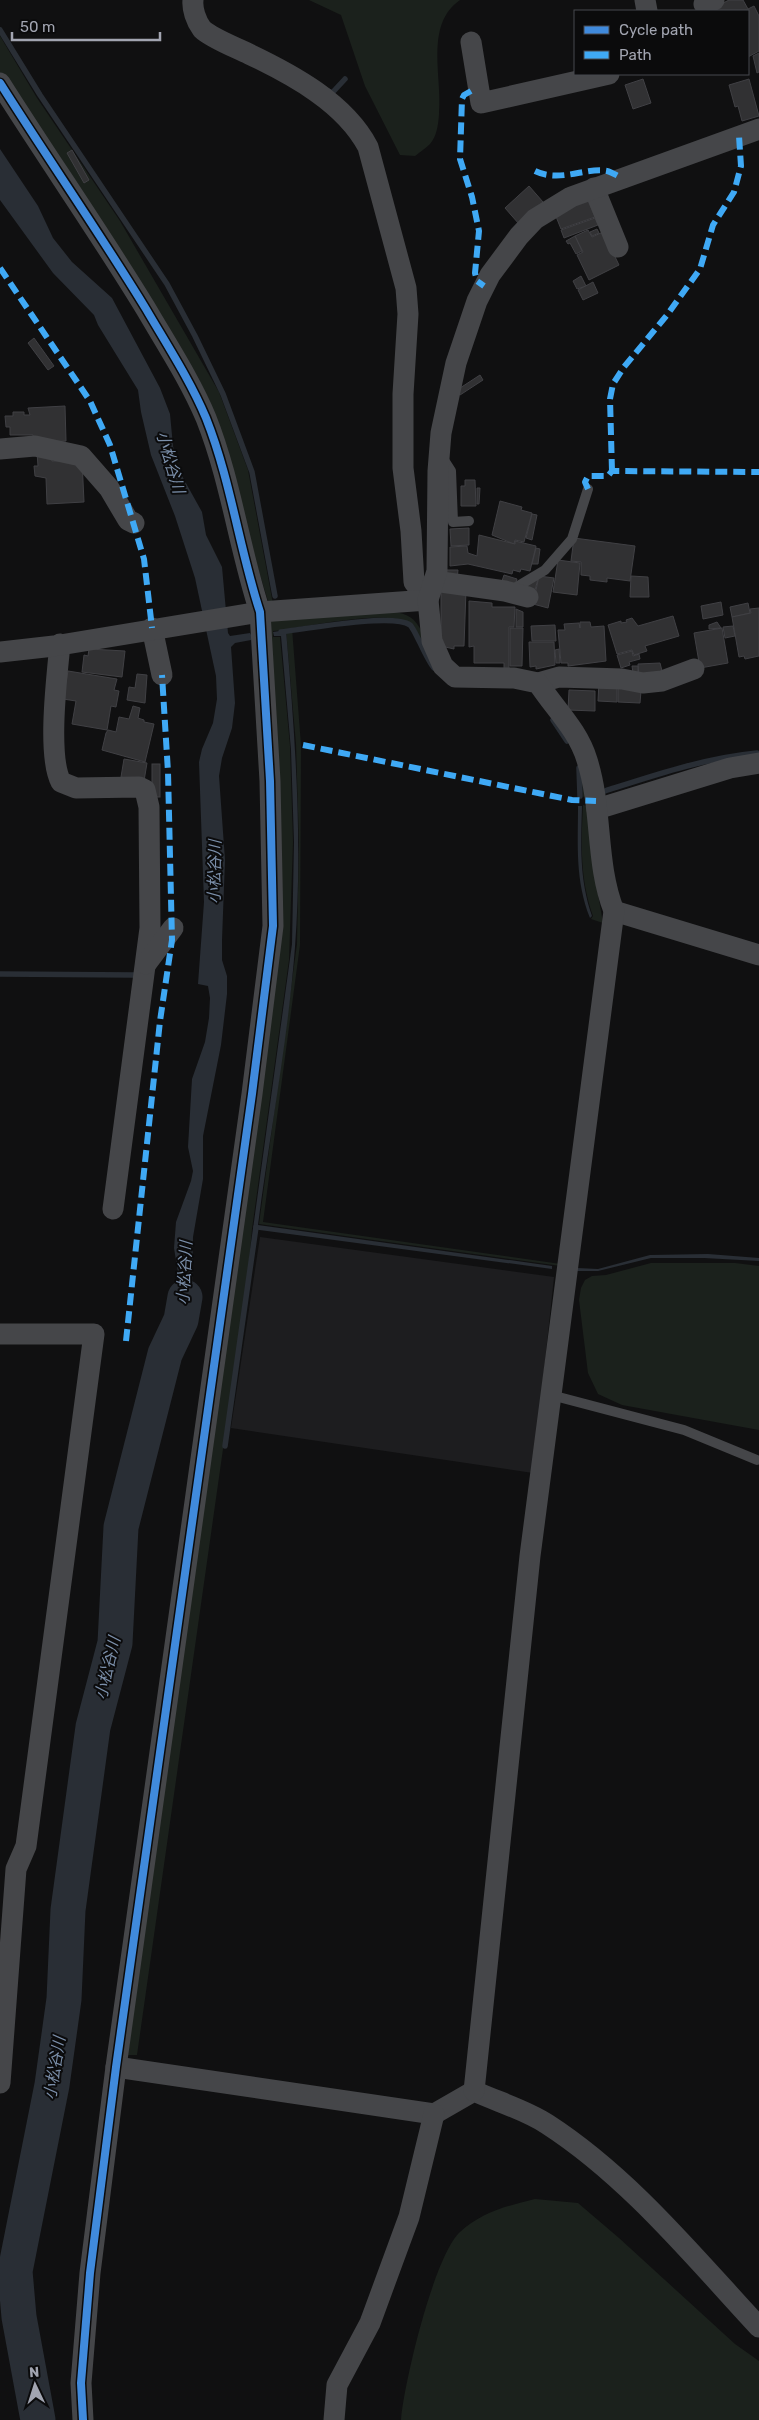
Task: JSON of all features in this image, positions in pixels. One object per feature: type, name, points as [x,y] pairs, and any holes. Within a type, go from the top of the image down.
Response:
[{"type":"street","points":[[193,0],[195,16],[202,29],[268,63],[331,103],[359,130],[368,147],[406,288],[408,314],[403,394],[403,468],[411,531],[414,582],[431,590]]},
{"type":"street","points":[[471,42],[481,103],[605,75]]},
{"type":"street","points":[[0,83],[123,271],[186,376],[223,466],[252,589],[270,781],[273,926],[252,1094],[116,2067],[90,2273],[82,2383],[83,2420]]},
{"type":"street","points":[[694,669],[662,681],[644,683],[622,679],[559,677],[538,683],[514,678],[455,677],[443,666],[432,641],[431,590],[437,570],[439,454],[444,410],[456,363],[477,301],[490,274],[519,236],[536,219],[571,197],[759,129]]},
{"type":"street","points":[[594,188],[618,248]]},
{"type":"street","points":[[0,449],[35,446],[82,456],[109,488],[128,520],[134,523]]},
{"type":"street","points":[[1,646],[60,644],[253,613],[431,590],[507,592],[528,597]]},
{"type":"street","points":[[157,627],[162,675]]},
{"type":"street","points":[[60,644],[55,742],[56,773],[61,782],[76,788],[139,787],[146,790],[149,807],[150,919],[146,964],[113,1209]]},
{"type":"street","points":[[474,2091],[530,1556],[614,911],[605,888],[597,809],[587,760],[572,726],[548,699],[538,683]]},
{"type":"street","points":[[597,809],[730,768],[759,763]]},
{"type":"street","points":[[614,911],[759,955]]},
{"type":"street","points":[[146,964],[173,928]]},
{"type":"street","points":[[0,1334],[94,1334],[26,1846],[8,1869],[0,2083]]},
{"type":"street","points":[[116,2067],[434,2114],[474,2091]]},
{"type":"street","points":[[474,2091],[546,2123],[603,2166],[664,2224],[759,2327]]},
{"type":"street","points":[[334,2420],[337,2385],[370,2323],[405,2226],[434,2114]]},
{"type":"lane","points":[[439,454],[451,471],[453,522],[469,521]]},
{"type":"lane","points":[[507,592],[545,570],[572,540],[588,489]]},
{"type":"lane","points":[[551,1395],[684,1430],[757,1460]]},
{"type":"shaded area","points":[[309,0],[460,0],[449,11],[442,23],[439,37],[437,53],[440,100],[437,130],[430,144],[415,156],[400,155],[365,86],[341,15]]},
{"type":"shaded area","points":[[0,36],[37,98],[120,221],[219,392],[248,470],[273,604],[268,601],[227,467],[0,76]]},
{"type":"shaded area","points":[[378,611],[406,615],[419,627],[432,656],[443,673],[435,666],[425,650],[414,626],[404,621],[391,618],[356,619],[292,628],[301,745],[300,945],[263,1222],[561,1264],[561,1266],[259,1224],[297,944],[299,842],[296,744],[286,630],[273,631],[273,637],[280,637],[290,746],[293,842],[289,960],[252,1229],[248,1273],[137,2055],[128,2055],[207,1426],[271,968],[276,845],[273,763],[263,640],[264,632],[266,622],[274,615]]},
{"type":"shaded area","points":[[447,676],[472,684],[459,682]]},
{"type":"shaded area","points":[[484,684],[523,686],[533,690],[553,708],[570,733],[582,758],[587,771],[589,795],[583,797],[582,778],[575,749],[560,724],[537,694],[529,689]]},
{"type":"shaded area","points":[[583,805],[587,806],[594,871],[603,923],[591,919],[593,916],[586,889],[582,848]]},
{"type":"shaded area","points":[[260,1237],[554,1277],[533,1473],[231,1428]]},
{"type":"shaded area","points":[[651,1263],[735,1263],[759,1266],[759,1430],[622,1405],[598,1394],[588,1373],[579,1300],[581,1288],[585,1280],[592,1276],[606,1275]]},
{"type":"shaded area","points":[[535,2199],[578,2203],[735,2344],[759,2361],[759,2420],[401,2420],[408,2378],[422,2321],[440,2266],[450,2245],[460,2232],[477,2219],[505,2207]]},
{"type":"water","points":[[0,149],[38,206],[53,238],[72,262],[112,298],[160,388],[170,414],[177,467],[202,512],[206,535],[222,567],[228,633],[230,636],[250,633],[255,635],[251,640],[235,643],[231,647],[235,703],[232,728],[222,758],[219,776],[225,860],[222,960],[227,976],[227,994],[221,1045],[203,1136],[203,1179],[193,1237],[192,1292],[189,1315],[183,1335],[171,1351],[168,1323],[176,1309],[179,1279],[174,1248],[176,1222],[193,1171],[188,1147],[192,1079],[205,1042],[209,1018],[210,998],[208,986],[198,984],[204,902],[199,762],[202,749],[213,723],[217,699],[216,676],[195,578],[175,516],[151,455],[138,390],[98,325],[94,315],[53,273],[0,200]]},
{"type":"water","points":[[286,630],[297,789],[297,908],[288,1017],[258,1225],[552,1266],[552,1269],[253,1229],[292,944],[294,842],[291,750],[281,636],[274,636],[273,632]]},
{"type":"water","points":[[578,806],[582,806],[583,875],[592,916],[590,918],[585,904],[580,876]]},
{"type":"water","points":[[708,1254],[759,1258],[759,1261],[651,1258],[598,1271],[576,1271],[577,1268],[598,1269],[650,1255]]},
{"type":"building","points":[[729,0],[743,0],[748,9],[754,6],[759,16],[759,51],[749,56],[749,10],[710,10]]},
{"type":"building","points":[[759,53],[759,72],[757,73],[753,56]]},
{"type":"building","points":[[643,79],[651,103],[633,109],[625,85]]},
{"type":"building","points":[[749,79],[759,116],[742,121],[738,106],[735,107],[729,85]]},
{"type":"building","points":[[72,150],[89,180],[84,183],[67,153]]},
{"type":"building","points":[[529,186],[543,202],[519,224],[505,208]]},
{"type":"building","points":[[587,198],[595,217],[561,229],[555,214]]},
{"type":"building","points":[[595,218],[598,225],[564,238],[561,230]]},
{"type":"building","points":[[597,229],[599,233],[592,236],[590,232]]},
{"type":"building","points":[[588,230],[592,237],[603,232],[619,265],[589,280],[577,255],[583,252],[575,236]]},
{"type":"building","points":[[575,236],[582,251],[576,254],[570,243],[568,244],[566,241]]},
{"type":"building","points":[[581,276],[586,286],[577,289],[573,281]]},
{"type":"building","points":[[593,282],[598,293],[583,300],[578,290]]},
{"type":"building","points":[[34,338],[54,366],[48,370],[28,343]]},
{"type":"building","points":[[480,375],[483,380],[460,395],[457,390]]},
{"type":"building","points":[[65,406],[66,441],[34,443],[33,435],[10,435],[10,427],[6,427],[5,416],[13,416],[13,412],[24,412],[24,415],[30,415],[28,408]]},
{"type":"building","points":[[52,451],[52,461],[82,460],[84,502],[47,504],[46,478],[35,476],[34,466],[38,466],[37,452]]},
{"type":"building","points":[[465,480],[475,480],[476,506],[461,506],[461,486],[465,486]]},
{"type":"building","points":[[477,488],[480,488],[479,504],[477,504]]},
{"type":"building","points":[[500,501],[522,507],[521,510],[532,513],[524,542],[515,540],[514,544],[492,535]]},
{"type":"building","points":[[532,514],[537,515],[532,540],[526,538]]},
{"type":"building","points":[[469,528],[469,545],[451,546],[450,529]]},
{"type":"building","points":[[479,535],[515,544],[515,541],[536,546],[530,571],[521,569],[520,572],[513,570],[512,574],[468,564],[450,566],[450,547],[467,546],[468,553],[477,556]]},
{"type":"building","points":[[574,538],[635,546],[630,581],[607,578],[607,582],[590,580],[590,576],[581,575],[581,562],[571,561]]},
{"type":"building","points":[[536,548],[540,549],[538,564],[532,564]]},
{"type":"building","points":[[558,560],[580,563],[577,595],[553,592]]},
{"type":"building","points":[[444,570],[458,570],[457,580],[444,579]]},
{"type":"building","points":[[504,575],[517,579],[515,585],[502,581]]},
{"type":"building","points":[[539,576],[554,578],[548,608],[533,604]]},
{"type":"building","points":[[631,576],[648,577],[649,597],[630,597]]},
{"type":"building","points":[[538,579],[535,590],[525,587]]},
{"type":"building","points":[[441,590],[466,590],[464,646],[454,646],[454,649],[441,646]]},
{"type":"building","points":[[469,601],[492,603],[492,607],[515,607],[514,627],[509,627],[509,670],[504,670],[504,663],[474,663],[474,646],[469,647]]},
{"type":"building","points":[[721,602],[723,615],[703,619],[701,606]]},
{"type":"building","points":[[748,603],[750,613],[732,617],[730,607]]},
{"type":"building","points":[[759,608],[759,656],[745,659],[744,656],[739,657],[732,617],[751,613],[750,609]]},
{"type":"building","points":[[516,609],[523,612],[523,627],[516,627]]},
{"type":"building","points":[[673,616],[679,636],[645,646],[647,651],[634,655],[632,650],[617,654],[608,625],[621,621],[621,623],[627,622],[626,620],[632,618],[638,626]]},
{"type":"building","points":[[580,622],[590,622],[591,627],[604,626],[606,661],[568,666],[568,663],[561,663],[558,630],[565,630],[564,624],[579,623],[580,628]]},
{"type":"building","points":[[717,622],[721,628],[709,629],[709,625]]},
{"type":"building","points":[[555,625],[556,641],[532,641],[531,626]]},
{"type":"building","points":[[733,626],[735,636],[725,638],[723,627]]},
{"type":"building","points":[[510,628],[523,628],[522,666],[510,666]]},
{"type":"building","points":[[722,628],[728,663],[700,668],[694,633]]},
{"type":"building","points":[[529,642],[554,642],[555,665],[536,669],[536,666],[530,667]]},
{"type":"building","points":[[89,649],[125,651],[122,677],[82,672],[84,655],[88,656]]},
{"type":"building","points":[[559,649],[560,663],[556,663],[555,650]]},
{"type":"building","points":[[632,651],[633,656],[639,654],[640,659],[629,662],[630,665],[621,668],[617,655]]},
{"type":"building","points":[[660,663],[663,675],[639,677],[638,664]]},
{"type":"building","points":[[632,666],[638,666],[638,672],[633,673]]},
{"type":"building","points":[[68,671],[117,679],[114,690],[119,691],[116,707],[111,706],[107,730],[72,724],[76,701],[63,699]]},
{"type":"building","points":[[137,674],[147,675],[145,703],[127,700],[129,687],[135,688]]},
{"type":"building","points":[[599,682],[617,683],[617,702],[598,701]]},
{"type":"building","points":[[618,685],[641,691],[640,703],[618,702]]},
{"type":"building","points":[[569,690],[595,691],[595,711],[568,710]]},
{"type":"building","points":[[133,706],[140,708],[138,718],[144,720],[144,722],[154,724],[145,762],[102,750],[108,730],[116,732],[119,717],[129,719]]},
{"type":"building","points":[[124,759],[147,763],[144,781],[121,777]]},
{"type":"building","points":[[152,764],[160,764],[160,797],[152,797]]},
{"type":"waterway","points":[[0,30],[40,95],[167,284],[195,336],[223,394],[252,472],[275,596]]},
{"type":"waterway","points":[[328,91],[332,93],[345,79]]},
{"type":"waterway","points":[[281,632],[368,621],[401,622],[410,625],[434,668]]},
{"type":"waterway","points":[[553,720],[567,741]]},
{"type":"waterway","points":[[605,791],[699,763],[757,753]]},
{"type":"waterway","points":[[579,768],[580,796]]},
{"type":"waterway","points":[[0,974],[134,975]]},
{"type":"waterway","points":[[225,1446],[256,1227]]},
{"type":"waterway","name":"小松谷川","points":[[38,2420],[19,2317],[15,2271],[52,2085],[64,1999],[68,1910],[93,1727],[115,1643],[121,1527],[165,1354],[181,1320],[185,1297]]},
{"type":"marked path","points":[[471,91],[464,95],[462,99],[460,159],[472,197],[479,231],[475,273],[477,281],[484,286]]},
{"type":"marked path","points":[[612,471],[610,399],[613,384],[700,269],[713,225],[734,192],[741,166],[739,136]]},
{"type":"marked path","points":[[535,171],[554,176],[599,170],[622,178]]},
{"type":"marked path","points":[[0,268],[90,401],[110,445],[144,559],[152,628]]},
{"type":"marked path","points":[[588,489],[585,482],[588,476],[608,476],[612,471],[759,472]]},
{"type":"marked path","points":[[126,1341],[160,1021],[172,940],[168,772],[162,675]]},
{"type":"marked path","points":[[303,745],[572,800],[596,801]]},
{"type":"cycle path","points":[[0,83],[146,309],[186,376],[206,418],[229,490],[246,564],[260,612],[270,781],[273,926],[252,1094],[116,2067],[90,2273],[81,2383],[83,2420]]}]
